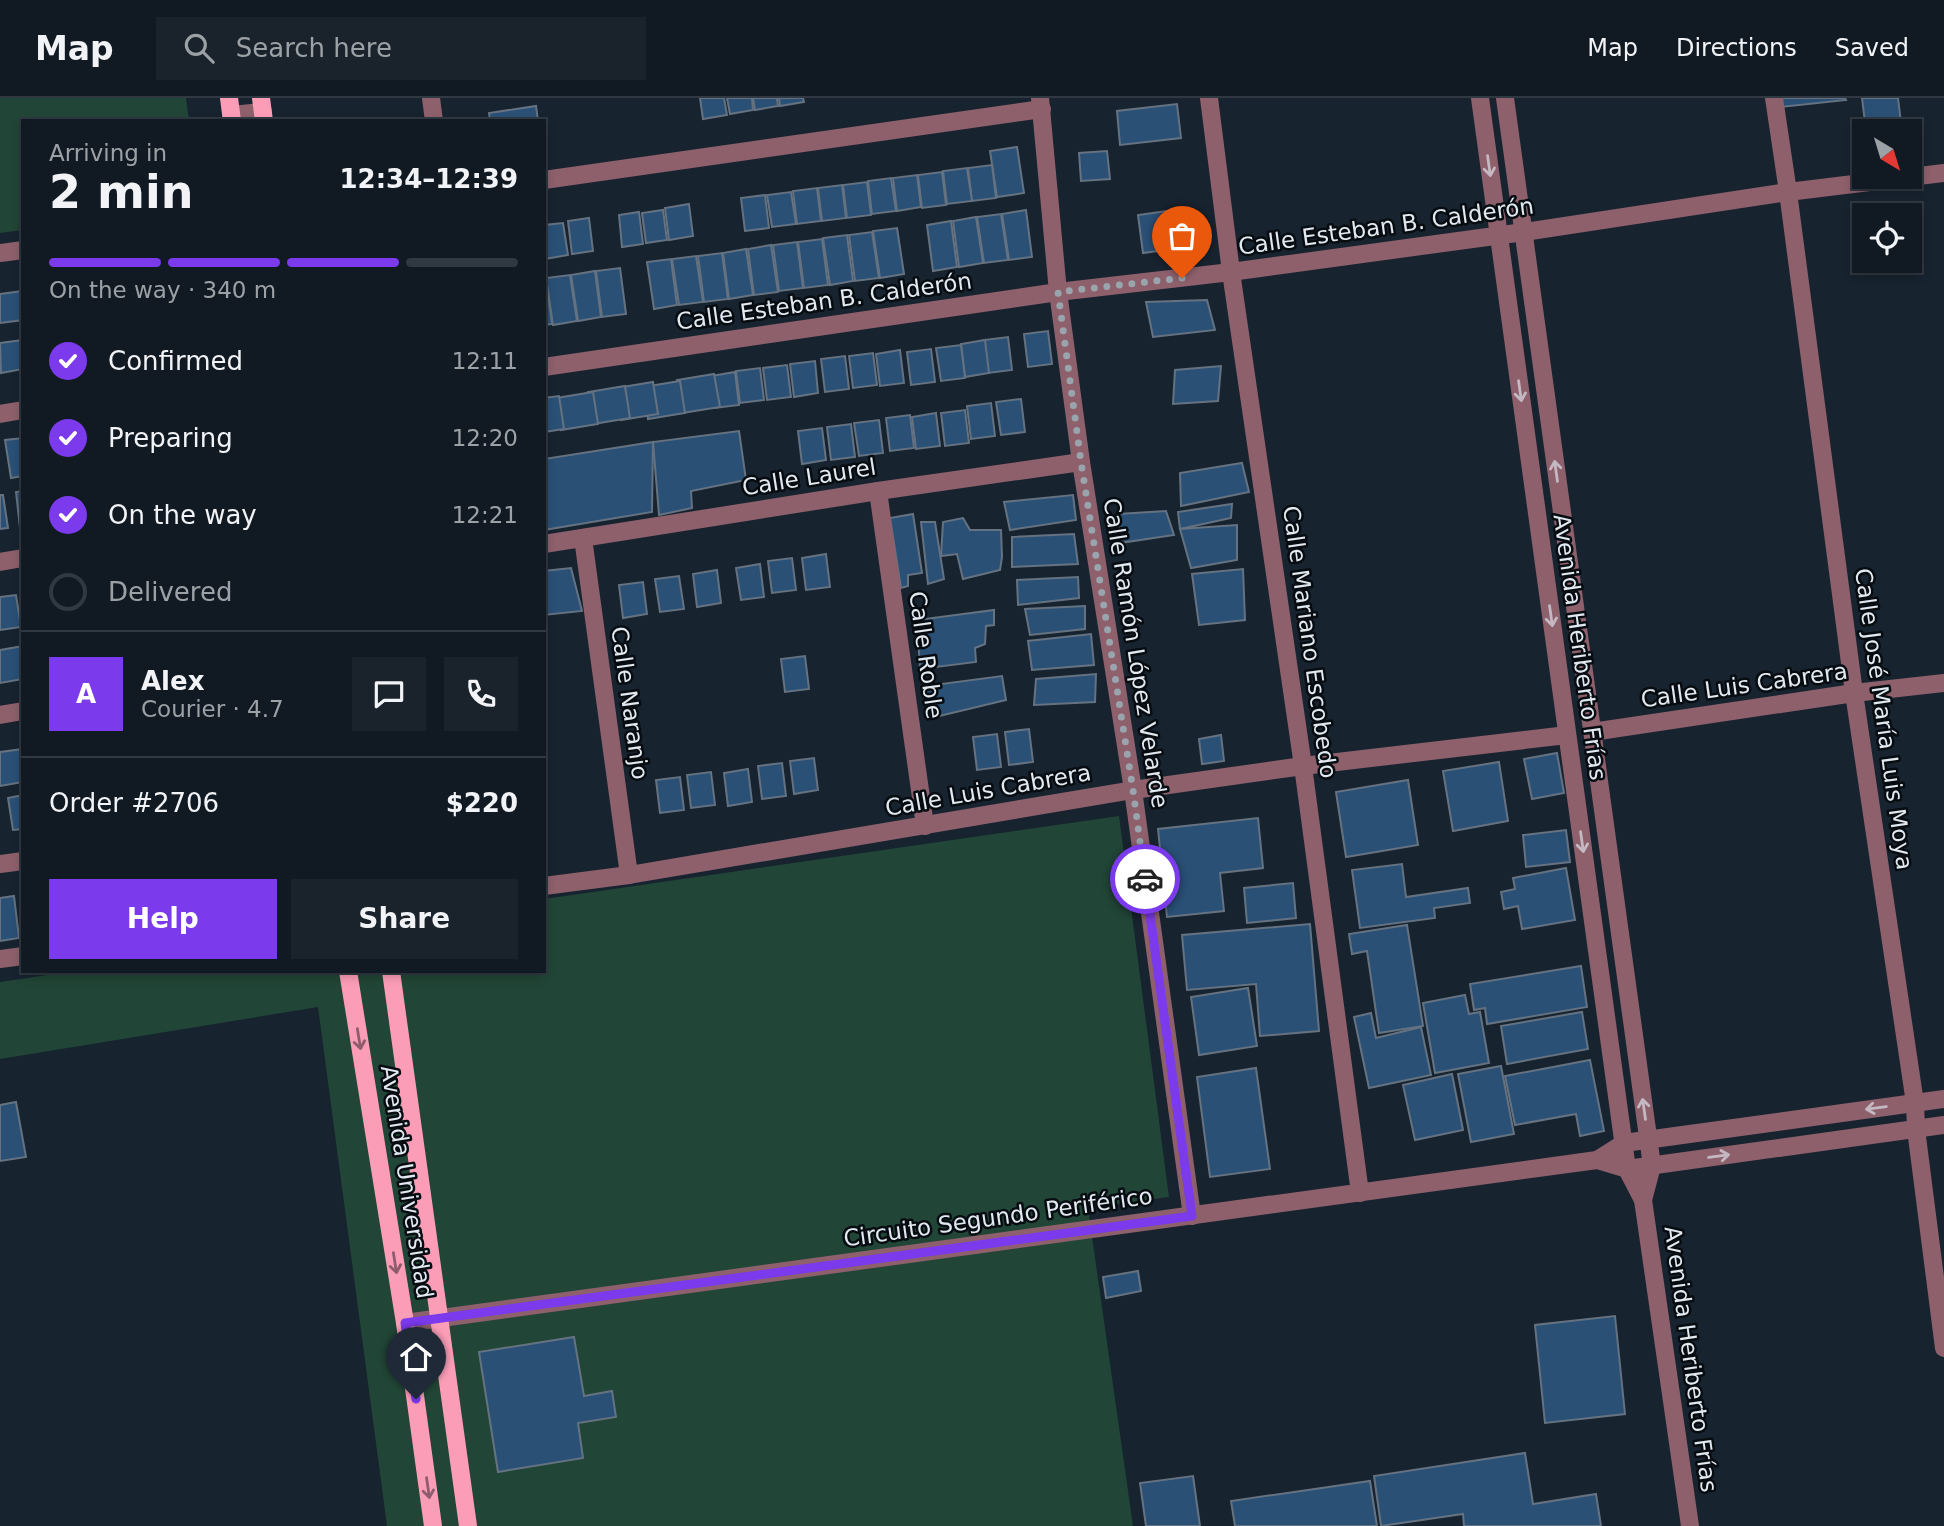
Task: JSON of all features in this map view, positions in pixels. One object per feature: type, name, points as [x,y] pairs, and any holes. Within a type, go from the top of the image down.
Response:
[{"type":"main road","name":"Avenida Universidad","points":[[348,973],[405,1323],[433,1526]]},
{"type":"main road","name":"Avenida Universidad","points":[[391,973],[468,1526]]},
{"type":"street","points":[[431,98],[434,119]]},
{"type":"street","name":"Calle Mariano Escobedo","points":[[1209,98],[1360,1193]]},
{"type":"street","name":"Avenida Heriberto Frías","points":[[1480,98],[1627,1169],[1643,1200],[1690,1526]]},
{"type":"street","name":"Avenida Heriberto Frías","points":[[1505,98],[1652,1166],[1643,1200]]},
{"type":"street","name":"Calle José María Luis Moya","points":[[1774,98],[1854,693],[1915,1103],[1944,1348]]},
{"type":"street","points":[[546,180],[1041,104]]},
{"type":"street","name":"Calle Ramón López Velarde","points":[[1041,104],[1058,292],[1081,462],[1133,790],[1192,1216]]},
{"type":"street","points":[[231,111],[262,110]]},
{"type":"street","name":"Calle Esteban B. Calderón","points":[[546,367],[1058,292],[1231,272],[1788,192],[1944,173]]},
{"type":"street","points":[[0,253],[21,250]]},
{"type":"street","points":[[0,414],[21,410]]},
{"type":"street","name":"Calle Laurel","points":[[546,544],[1081,462]]},
{"type":"street","name":"Calle Roble","points":[[878,491],[925,826]]},
{"type":"street","name":"Calle Naranjo","points":[[583,538],[629,875]]},
{"type":"street","points":[[0,562],[21,558]]},
{"type":"street","name":"Calle Luis Cabrera","points":[[1592,732],[1854,693],[1944,683]]},
{"type":"street","points":[[0,715],[21,711]]},
{"type":"street","name":"Calle Luis Cabrera","points":[[546,886],[629,875],[1133,790],[1303,766],[1567,735]]},
{"type":"street","points":[[0,864],[21,861]]},
{"type":"street","points":[[0,960],[21,956]]},
{"type":"street","points":[[1624,1143],[1944,1099]]},
{"type":"street","points":[[1627,1169],[1944,1125]]},
{"type":"street","name":"Circuito Segundo Periférico","points":[[405,1323],[1597,1160],[1624,1143]]},
{"type":"street","name":"Circuito Segundo Periférico","points":[[1597,1160],[1627,1169]]},
{"type":"green space","points":[[0,98],[186,98],[189,119],[21,119],[21,230],[0,233]]},
{"type":"green space","points":[[1119,816],[1169,1197],[1088,1208],[1133,1526],[387,1526],[318,1007],[0,1059],[0,982],[61,973],[546,973],[546,899]]},
{"type":"building","points":[[700,98],[724,98],[727,115],[703,119]]},
{"type":"building","points":[[727,98],[752,98],[753,110],[730,114]]},
{"type":"building","points":[[753,98],[777,98],[778,106],[755,110]]},
{"type":"building","points":[[779,98],[803,98],[804,102],[780,106]]},
{"type":"building","points":[[1780,98],[1845,98],[1846,100],[1781,107]]},
{"type":"building","points":[[1862,98],[1898,98],[1901,119],[1865,119]]},
{"type":"building","points":[[1177,104],[1181,138],[1120,145],[1117,111]]},
{"type":"building","points":[[536,106],[538,119],[490,119],[489,113]]},
{"type":"building","points":[[1017,147],[1024,193],[997,197],[990,151]]},
{"type":"building","points":[[1107,151],[1110,179],[1081,181],[1079,153]]},
{"type":"building","points":[[992,165],[996,198],[972,201],[968,168]]},
{"type":"building","points":[[967,168],[972,201],[947,204],[943,171]]},
{"type":"building","points":[[942,172],[946,205],[922,208],[918,175]]},
{"type":"building","points":[[917,175],[921,207],[897,211],[893,178]]},
{"type":"building","points":[[891,178],[896,211],[872,214],[868,181]]},
{"type":"building","points":[[867,182],[871,215],[847,218],[843,185]]},
{"type":"building","points":[[842,185],[846,218],[822,221],[818,188]]},
{"type":"building","points":[[817,188],[821,221],[797,224],[793,191]]},
{"type":"building","points":[[791,192],[796,224],[772,227],[767,195]]},
{"type":"building","points":[[765,195],[769,228],[745,231],[741,198]]},
{"type":"building","points":[[689,204],[693,236],[669,240],[665,208]]},
{"type":"building","points":[[1189,208],[1194,246],[1143,253],[1138,215]]},
{"type":"building","points":[[663,210],[667,240],[646,243],[642,213]]},
{"type":"building","points":[[1026,210],[1032,257],[1009,260],[1002,214]]},
{"type":"building","points":[[639,212],[643,244],[622,247],[619,215]]},
{"type":"building","points":[[1001,214],[1008,260],[984,263],[977,217]]},
{"type":"building","points":[[976,217],[983,263],[959,267],[953,221]]},
{"type":"building","points":[[589,218],[593,251],[572,254],[568,221]]},
{"type":"building","points":[[951,221],[957,267],[933,271],[927,225]]},
{"type":"building","points":[[563,223],[568,255],[546,259],[546,225]]},
{"type":"building","points":[[897,228],[904,274],[880,278],[873,231]]},
{"type":"building","points":[[872,232],[879,278],[855,281],[849,235]]},
{"type":"building","points":[[847,235],[853,281],[830,285],[823,238]]},
{"type":"building","points":[[822,239],[828,285],[804,288],[798,242]]},
{"type":"building","points":[[797,242],[803,288],[779,291],[773,245]]},
{"type":"building","points":[[771,245],[778,292],[754,295],[748,249]]},
{"type":"building","points":[[746,249],[753,295],[729,299],[723,253]]},
{"type":"building","points":[[722,253],[728,299],[704,302],[698,256]]},
{"type":"building","points":[[696,256],[703,302],[679,305],[672,259]]},
{"type":"building","points":[[671,259],[677,305],[654,309],[647,262]]},
{"type":"building","points":[[620,268],[626,314],[602,317],[596,271]]},
{"type":"building","points":[[595,271],[601,317],[578,321],[571,275]]},
{"type":"building","points":[[570,275],[577,321],[553,325],[546,278]]},
{"type":"building","points":[[546,278],[552,324],[546,325]]},
{"type":"building","points":[[21,291],[21,320],[0,323],[0,294]]},
{"type":"building","points":[[1207,300],[1215,330],[1153,337],[1146,302]]},
{"type":"building","points":[[1048,331],[1052,364],[1028,367],[1024,334]]},
{"type":"building","points":[[1008,337],[1012,370],[988,373],[984,340]]},
{"type":"building","points":[[21,340],[21,369],[1,373],[0,343]]},
{"type":"building","points":[[985,340],[989,373],[965,377],[961,344]]},
{"type":"building","points":[[961,345],[965,378],[941,381],[936,348]]},
{"type":"building","points":[[931,349],[935,382],[911,385],[907,352]]},
{"type":"building","points":[[900,350],[904,383],[880,386],[876,354]]},
{"type":"building","points":[[873,353],[877,385],[853,388],[849,356]]},
{"type":"building","points":[[845,356],[849,389],[825,392],[821,359]]},
{"type":"building","points":[[815,361],[818,393],[794,397],[790,364]]},
{"type":"building","points":[[787,365],[791,397],[767,400],[763,368]]},
{"type":"building","points":[[1221,366],[1218,401],[1173,404],[1175,370]]},
{"type":"building","points":[[760,368],[764,400],[740,403],[736,371]]},
{"type":"building","points":[[735,372],[739,405],[715,408],[711,376]]},
{"type":"building","points":[[714,374],[720,407],[682,413],[677,380]]},
{"type":"building","points":[[680,381],[685,413],[648,419],[643,387]]},
{"type":"building","points":[[653,382],[658,414],[621,420],[616,388]]},
{"type":"building","points":[[625,386],[630,418],[593,424],[588,392]]},
{"type":"building","points":[[593,392],[598,424],[561,430],[556,398]]},
{"type":"building","points":[[559,396],[564,429],[546,432],[546,398]]},
{"type":"building","points":[[1021,399],[1025,432],[1001,435],[996,402]]},
{"type":"building","points":[[991,403],[995,436],[971,439],[967,406]]},
{"type":"building","points":[[965,410],[969,443],[945,446],[941,413]]},
{"type":"building","points":[[936,413],[940,446],[916,449],[912,417]]},
{"type":"building","points":[[910,415],[914,448],[890,451],[886,418]]},
{"type":"building","points":[[879,420],[883,453],[859,456],[854,423]]},
{"type":"building","points":[[851,424],[855,457],[831,460],[827,427]]},
{"type":"building","points":[[822,428],[826,460],[802,464],[798,431]]},
{"type":"building","points":[[739,431],[746,480],[691,491],[692,508],[659,515],[653,442]]},
{"type":"building","points":[[21,438],[21,476],[11,478],[5,440]]},
{"type":"building","points":[[653,442],[652,512],[546,530],[546,459]]},
{"type":"building","points":[[1242,463],[1249,492],[1181,506],[1180,473]]},
{"type":"building","points":[[21,491],[21,537],[16,492]]},
{"type":"building","points":[[0,495],[3,495],[8,528],[0,529]]},
{"type":"building","points":[[1073,495],[1076,520],[1010,530],[1004,502]]},
{"type":"building","points":[[1232,504],[1231,518],[1180,529],[1178,512]]},
{"type":"building","points":[[1166,511],[1174,535],[1120,543],[1118,514]]},
{"type":"building","points":[[913,514],[922,573],[908,575],[908,586],[901,588],[890,518]]},
{"type":"building","points":[[963,518],[970,530],[1001,530],[1000,570],[963,579],[957,554],[941,556],[943,522]]},
{"type":"building","points":[[921,522],[935,522],[944,579],[928,584]]},
{"type":"building","points":[[1237,525],[1237,560],[1191,568],[1180,529]]},
{"type":"building","points":[[1074,534],[1078,564],[1012,567],[1012,537]]},
{"type":"building","points":[[826,554],[830,587],[806,590],[802,558]]},
{"type":"building","points":[[792,558],[796,590],[772,593],[768,561]]},
{"type":"building","points":[[760,564],[764,597],[741,600],[736,568]]},
{"type":"building","points":[[571,568],[582,611],[546,615],[546,571]]},
{"type":"building","points":[[1243,569],[1245,620],[1199,625],[1192,574]]},
{"type":"building","points":[[717,570],[721,603],[697,607],[693,574]]},
{"type":"building","points":[[679,576],[684,609],[660,612],[655,579]]},
{"type":"building","points":[[1078,577],[1079,598],[1018,605],[1017,580]]},
{"type":"building","points":[[643,582],[647,614],[623,618],[619,585]]},
{"type":"building","points":[[16,595],[21,627],[0,630],[0,597]]},
{"type":"building","points":[[1085,606],[1085,629],[1030,635],[1025,609]]},
{"type":"building","points":[[994,610],[994,625],[986,626],[985,644],[975,648],[976,662],[920,669],[917,620]]},
{"type":"building","points":[[1091,634],[1094,665],[1032,670],[1028,641]]},
{"type":"building","points":[[21,646],[21,679],[0,683],[0,650]]},
{"type":"building","points":[[805,656],[809,689],[785,692],[781,659]]},
{"type":"building","points":[[1096,674],[1095,702],[1034,705],[1036,679]]},
{"type":"building","points":[[1002,676],[1006,700],[931,718],[926,686]]},
{"type":"building","points":[[1029,729],[1033,762],[1009,765],[1005,732]]},
{"type":"building","points":[[997,734],[1001,767],[977,770],[973,737]]},
{"type":"building","points":[[1221,735],[1224,761],[1202,764],[1199,739]]},
{"type":"building","points":[[21,749],[21,782],[0,786],[0,752]]},
{"type":"building","points":[[1557,753],[1564,793],[1532,799],[1524,759]]},
{"type":"building","points":[[814,758],[818,790],[794,794],[790,761]]},
{"type":"building","points":[[1499,762],[1508,821],[1453,831],[1443,771]]},
{"type":"building","points":[[782,763],[786,796],[762,799],[758,766]]},
{"type":"building","points":[[748,769],[752,802],[728,806],[724,773]]},
{"type":"building","points":[[711,772],[715,805],[691,808],[687,775]]},
{"type":"building","points":[[680,777],[684,810],[660,813],[656,780]]},
{"type":"building","points":[[1408,780],[1418,845],[1346,857],[1336,792]]},
{"type":"building","points":[[21,795],[21,829],[13,830],[8,798]]},
{"type":"building","points":[[1258,818],[1263,868],[1220,873],[1224,911],[1167,917],[1158,829]]},
{"type":"building","points":[[1566,830],[1570,862],[1526,867],[1523,835]]},
{"type":"building","points":[[1402,864],[1406,897],[1468,888],[1470,903],[1434,908],[1435,918],[1360,928],[1352,870]]},
{"type":"building","points":[[1566,868],[1575,920],[1522,929],[1518,906],[1504,909],[1501,892],[1515,889],[1513,878]]},
{"type":"building","points":[[1293,883],[1296,918],[1247,923],[1244,888]]},
{"type":"building","points":[[14,896],[19,938],[0,941],[0,898]]},
{"type":"building","points":[[1310,924],[1319,1031],[1260,1036],[1256,984],[1187,990],[1182,935]]},
{"type":"building","points":[[1407,925],[1423,1026],[1379,1033],[1367,951],[1352,954],[1349,934]]},
{"type":"building","points":[[1581,966],[1587,1007],[1487,1024],[1485,1008],[1474,1010],[1470,984]]},
{"type":"building","points":[[1248,988],[1257,1046],[1199,1055],[1191,997]]},
{"type":"building","points":[[1465,995],[1469,1014],[1480,1012],[1489,1063],[1435,1073],[1423,1003]]},
{"type":"building","points":[[1582,1012],[1588,1049],[1507,1064],[1501,1026]]},
{"type":"building","points":[[1371,1013],[1376,1038],[1421,1027],[1431,1075],[1369,1088],[1354,1017]]},
{"type":"building","points":[[1590,1060],[1604,1131],[1580,1136],[1576,1114],[1515,1125],[1505,1076]]},
{"type":"building","points":[[1501,1066],[1514,1134],[1471,1142],[1458,1074]]},
{"type":"building","points":[[1256,1068],[1270,1169],[1210,1177],[1197,1077]]},
{"type":"building","points":[[1452,1074],[1463,1130],[1415,1140],[1403,1085]]},
{"type":"building","points":[[16,1102],[26,1157],[0,1161],[0,1105]]},
{"type":"building","points":[[1138,1271],[1141,1291],[1106,1298],[1103,1277]]},
{"type":"building","points":[[1615,1316],[1625,1414],[1545,1423],[1535,1325]]},
{"type":"building","points":[[574,1337],[584,1396],[612,1391],[616,1417],[578,1423],[583,1458],[498,1472],[479,1352]]},
{"type":"building","points":[[1525,1453],[1533,1504],[1596,1494],[1601,1526],[1464,1526],[1463,1514],[1381,1526],[1374,1476]]},
{"type":"building","points":[[1193,1476],[1200,1526],[1146,1526],[1140,1483]]},
{"type":"building","points":[[1370,1481],[1377,1526],[1235,1526],[1231,1501]]},
{"type":"way so far","points":[[1145,879],[1081,462],[1058,292],[1182,278]]},
{"type":"route","points":[[416,1399],[405,1323],[1192,1216],[1145,879]]}]
